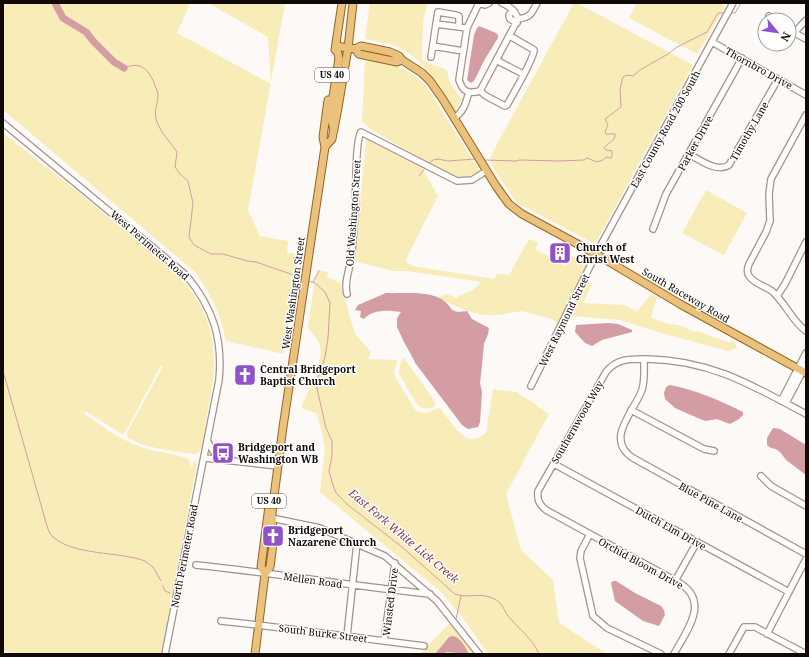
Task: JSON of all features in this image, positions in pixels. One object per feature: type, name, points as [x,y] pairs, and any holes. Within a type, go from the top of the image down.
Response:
[{"type":"main road","name":"West Washington Street","points":[[265,574],[261,567],[272,474],[278,466],[325,147],[323,137],[342,3]]},
{"type":"main road","name":"West Washington Street","points":[[325,147],[332,139],[352,49],[351,3]]},
{"type":"main road","name":"South Raceway Road","points":[[336,46],[352,49],[359,54],[397,62],[402,60],[414,66],[430,81],[502,196],[516,210],[596,254],[680,304],[803,369]]},
{"type":"main road","points":[[334,130],[332,122],[332,104],[339,58],[336,46]]},
{"type":"main road","name":"West Washington Street","points":[[255,654],[265,574],[270,567],[282,475],[278,466]]},
{"type":"main road","points":[[274,540],[272,512],[278,466]]},
{"type":"street","points":[[489,3],[485,5],[479,3],[467,28],[459,80],[461,87],[469,92],[480,91],[486,96],[505,106],[507,105],[534,54],[534,50],[510,36]]},
{"type":"street","points":[[480,91],[517,21],[516,13],[502,3]]},
{"type":"street","points":[[517,21],[531,15],[537,3]]},
{"type":"street","name":"East County Road 200 South","points":[[596,254],[732,5]]},
{"type":"street","points":[[431,57],[438,12],[459,16],[459,27]]},
{"type":"street","points":[[797,28],[806,20]]},
{"type":"street","points":[[436,24],[467,28]]},
{"type":"street","points":[[797,34],[806,39]]},
{"type":"street","name":"Thornbro Drive","points":[[712,42],[806,95]]},
{"type":"street","points":[[433,46],[463,51]]},
{"type":"street","name":"Parker Drive","points":[[652,229],[666,194],[742,58]]},
{"type":"street","points":[[496,60],[523,74]]},
{"type":"street","name":"Timothy Lane","points":[[689,154],[717,168],[723,168],[729,165],[778,79]]},
{"type":"street","points":[[454,118],[461,113],[469,92]]},
{"type":"street","points":[[806,114],[771,179],[769,194],[770,221],[766,232],[749,264],[747,272],[751,279],[777,296],[798,324],[806,331]]},
{"type":"street","name":"West Perimeter Road","points":[[3,122],[178,267],[199,292],[215,323],[221,358],[220,380],[205,458]]},
{"type":"street","name":"Old Washington Street","points":[[347,294],[345,288],[351,262],[359,135],[361,132],[453,180],[461,182],[474,179],[486,171]]},
{"type":"street","points":[[777,296],[785,284],[806,242]]},
{"type":"street","name":"West Raymond Street","points":[[531,386],[596,254]]},
{"type":"street","points":[[783,402],[803,369],[806,353]]},
{"type":"street","points":[[644,359],[643,386],[631,410],[704,449],[714,451]]},
{"type":"street","name":"Southernwood Way","points":[[538,496],[538,491],[606,372],[612,365],[628,360],[644,359],[675,361],[716,370],[742,380],[806,414]]},
{"type":"street","name":"Blue Pine Lane","points":[[631,410],[622,429],[620,439],[626,452],[632,458],[806,554]]},
{"type":"street","points":[[208,441],[215,453],[229,461]]},
{"type":"street","points":[[205,458],[278,466]]},
{"type":"street","name":"North Perimeter Road","points":[[165,654],[205,458]]},
{"type":"street","name":"Dutch Elm Drive","points":[[554,464],[789,592]]},
{"type":"street","points":[[761,476],[769,486],[806,506]]},
{"type":"street","name":"Orchid Bloom Drive","points":[[538,496],[539,504],[546,510],[675,581],[689,591],[693,597],[695,605],[694,618],[674,654]]},
{"type":"street","points":[[276,519],[314,526],[379,552],[395,562],[430,594],[451,617],[479,654]]},
{"type":"street","points":[[590,534],[581,551],[580,558],[593,616],[607,628],[660,654]]},
{"type":"street","points":[[675,581],[697,542]]},
{"type":"street","points":[[347,636],[358,543]]},
{"type":"street","points":[[767,634],[806,559]]},
{"type":"street","name":"Winsted Drive","points":[[384,641],[395,562]]},
{"type":"street","name":"Mellen Road","points":[[196,565],[256,571],[265,574],[430,594]]},
{"type":"street","name":"South Burke Street","points":[[221,621],[424,646]]},
{"type":"street","points":[[729,654],[743,628],[747,626],[755,627],[806,654]]},
{"type":"shaded area","points":[[3,3],[190,3],[177,33],[271,84],[248,210],[260,236],[288,241],[287,253],[299,254],[284,354],[226,341],[215,305],[195,272],[3,110]]},
{"type":"shaded area","points":[[208,3],[285,3],[271,82],[268,37]]},
{"type":"shaded area","points":[[370,3],[428,3],[423,20],[422,60],[447,70],[450,82],[462,99],[455,111],[428,71],[420,62],[401,48],[390,44],[365,39]]},
{"type":"shaded area","points":[[574,3],[577,3],[693,65],[595,244],[517,203],[492,166],[490,157]]},
{"type":"shaded area","points":[[637,3],[720,3],[725,6],[697,54],[629,18]]},
{"type":"shaded area","points":[[479,26],[496,33],[498,38],[474,81],[471,83],[467,80],[474,35]]},
{"type":"shaded area","points":[[365,60],[398,67],[412,74],[426,86],[479,170],[478,172],[464,179],[450,176],[370,129],[362,121]]},
{"type":"shaded area","points":[[3,133],[83,196],[178,275],[192,292],[202,308],[208,324],[214,357],[213,375],[203,439],[199,453],[194,454],[160,449],[144,445],[128,438],[128,431],[163,366],[161,365],[124,434],[85,411],[84,414],[115,435],[131,443],[152,451],[187,458],[190,462],[190,468],[193,466],[194,460],[197,463],[161,654],[16,654],[3,651]]},
{"type":"shaded area","points":[[366,139],[421,167],[438,196],[405,261],[413,266],[494,279],[497,274],[509,275],[529,239],[538,242],[535,249],[566,266],[572,256],[587,265],[580,280],[592,284],[583,303],[625,305],[637,312],[651,294],[657,297],[651,317],[665,323],[683,326],[692,331],[700,332],[728,342],[735,341],[737,348],[728,351],[620,320],[571,316],[564,329],[552,319],[522,311],[498,315],[483,315],[467,311],[437,298],[447,294],[456,298],[473,289],[481,282],[407,271],[393,271],[354,261]]},
{"type":"shaded area","points":[[706,190],[747,213],[724,255],[682,233]]},
{"type":"shaded area","points":[[317,270],[328,272],[327,277],[340,283],[355,334],[371,352],[368,359],[398,360],[394,371],[396,379],[416,411],[426,413],[440,408],[460,433],[470,439],[476,439],[486,433],[493,389],[517,392],[549,414],[506,494],[521,550],[553,580],[559,623],[607,654],[488,654],[465,621],[441,592],[320,492],[325,448],[321,428],[316,413],[301,408],[311,386],[321,353],[319,344],[308,328]]},
{"type":"shaded area","points":[[386,293],[432,295],[447,303],[452,310],[458,312],[467,311],[472,319],[489,328],[484,344],[480,383],[482,392],[480,422],[478,427],[468,429],[462,425],[416,364],[397,327],[397,318],[401,312],[376,312],[364,319],[360,317],[361,311],[355,310],[358,305]]},
{"type":"shaded area","points":[[608,323],[618,324],[632,330],[632,332],[602,340],[592,346],[585,343],[575,332],[576,325]]},
{"type":"shaded area","points":[[403,357],[434,400],[434,407],[424,408],[420,407],[416,403],[399,374]]},
{"type":"shaded area","points":[[670,385],[716,400],[743,412],[743,415],[730,424],[717,419],[706,421],[700,419],[675,408],[665,399],[664,393],[666,387]]},
{"type":"shaded area","points":[[773,428],[780,429],[806,445],[806,475],[786,460],[776,449],[767,445],[767,438]]},
{"type":"shaded area","points":[[616,581],[635,593],[661,606],[665,615],[659,626],[643,621],[615,601],[611,583]]},
{"type":"shaded area","points":[[450,623],[474,654],[420,654]]},
{"type":"shaded area","points":[[453,636],[461,641],[469,654],[447,652],[443,654],[435,654],[449,637]]},
{"type":"waterway","name":"East Fork White Lick Creek","points":[[55,3],[63,18],[86,32],[114,62],[124,68]]},
{"type":"waterway","points":[[731,13],[735,13],[741,3]]},
{"type":"waterway","points":[[485,160],[558,161],[584,160],[587,158],[597,162],[606,157],[611,158],[612,151],[604,148],[613,140],[615,134],[606,134],[605,132],[608,125],[605,119],[621,107],[620,89],[623,77],[627,75],[633,76],[677,47],[707,32],[718,13],[724,13]]},
{"type":"waterway","name":"East Fork White Lick Creek","points":[[124,68],[134,65],[142,67],[149,73],[157,90],[158,98],[155,115],[157,122],[177,152],[175,167],[188,181],[193,203],[189,237],[194,245],[211,254],[223,254],[256,262],[302,278]]},
{"type":"waterway","points":[[428,164],[433,160],[438,159],[448,161],[475,159]]},
{"type":"waterway","points":[[419,176],[425,168]]},
{"type":"waterway","points":[[313,282],[319,271]]},
{"type":"waterway","name":"East Fork White Lick Creek","points":[[308,281],[315,283],[325,292],[330,303],[328,338],[325,357],[316,384],[326,428],[332,441],[332,456],[329,471],[336,493],[348,505],[402,547],[455,594],[462,596],[478,595],[493,598],[502,606],[508,616],[533,643],[539,654]]},
{"type":"waterway","points":[[3,371],[47,527],[51,535],[62,543],[73,547],[145,561],[153,567],[161,581]]},
{"type":"waterway","points":[[163,586],[165,591],[170,593]]},
{"type":"waterway","points":[[456,619],[461,596]]},
{"type":"place","name":"Church of Christ West","points":[[560,253]]},
{"type":"place","name":"Central Bridgeport Baptist Church","points":[[245,375]]},
{"type":"place","name":"Bridgeport and Washington WB","points":[[223,453]]},
{"type":"place","name":"Bridgeport Nazarene Church","points":[[273,536]]}]
